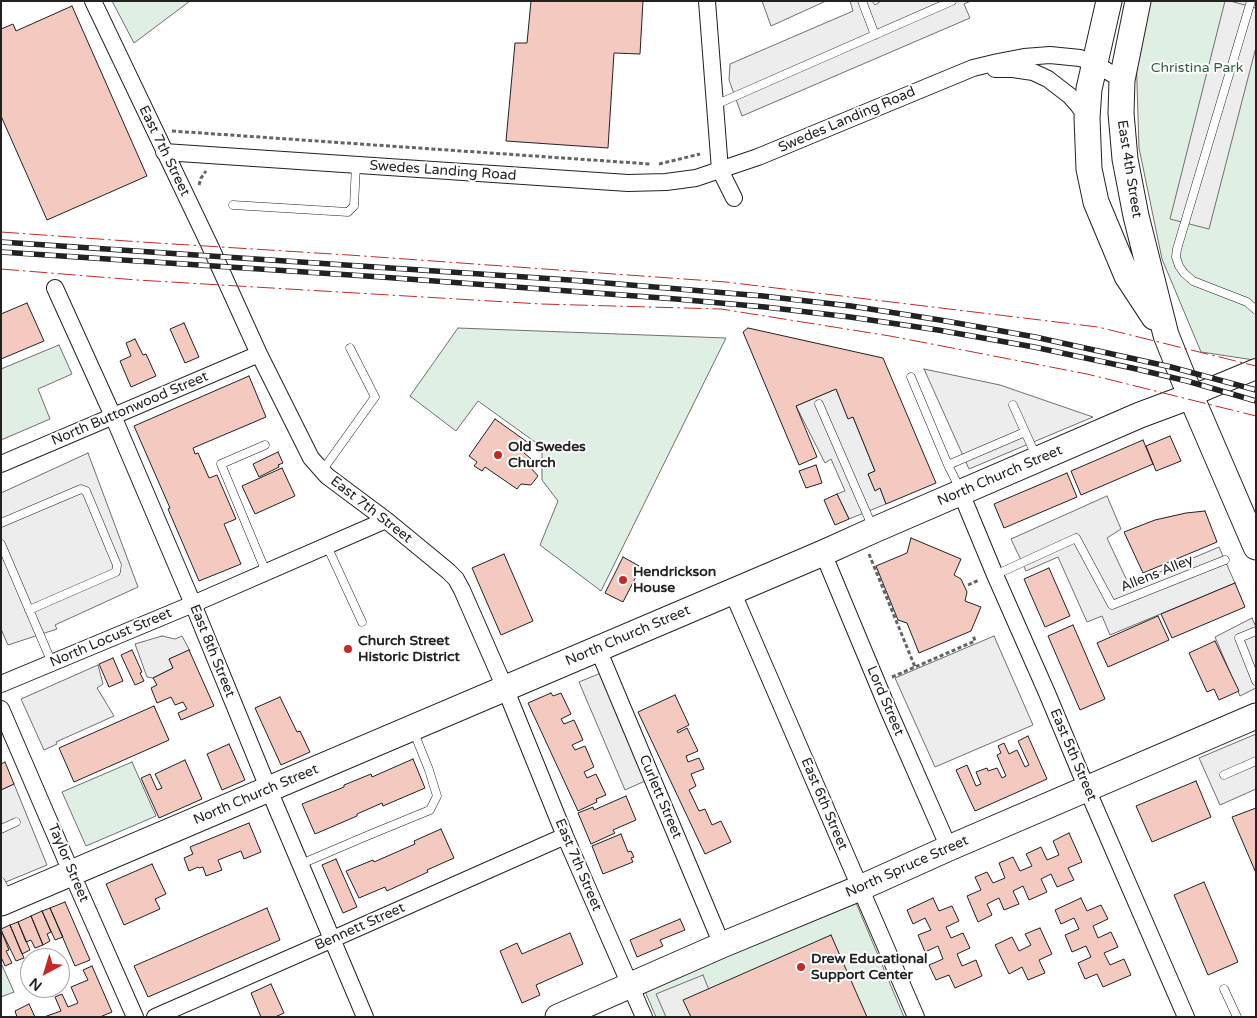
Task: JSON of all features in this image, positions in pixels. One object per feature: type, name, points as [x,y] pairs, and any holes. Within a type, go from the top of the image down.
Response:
[{"type":"main road","name":"East 4th Street","points":[[1109,1],[1089,89],[1087,118],[1089,169],[1096,202],[1127,276],[1166,334]]},
{"type":"main road","name":"East 4th Street","points":[[1138,1],[1122,80],[1121,113],[1125,159],[1141,239],[1166,334],[1256,547]]},
{"type":"main road","name":"North Church Street","points":[[4,895],[72,874],[1140,415],[1191,396]]},
{"type":"main road","name":"North Spruce Street","points":[[558,1017],[1256,716]]},
{"type":"street","name":"East 7th Street","points":[[93,1],[210,246],[259,354],[311,458],[322,471],[448,571],[456,579],[462,590],[505,688],[565,836],[644,1017]]},
{"type":"street","points":[[708,1],[720,170],[734,198]]},
{"type":"street","name":"Swedes Landing Road","points":[[164,152],[628,183],[666,182],[696,178],[758,157],[973,68],[1024,57],[1050,55],[1080,58],[1094,63],[1122,80]]},
{"type":"street","name":"Swedes Landing Road","points":[[973,68],[1013,69],[1033,72],[1054,83],[1070,96],[1087,118]]},
{"type":"street","name":"East 8th Street","points":[[56,288],[114,416],[365,1017]]},
{"type":"street","name":"North Buttonwood Street","points":[[1,464],[259,354]]},
{"type":"street","name":"North Church Street","points":[[1191,396],[1256,369]]},
{"type":"street","name":"East 5th Street","points":[[961,493],[990,576],[1047,693],[1186,1017]]},
{"type":"street","name":"North Locust Street","points":[[1,684],[193,604],[386,520]]},
{"type":"street","name":"Lord Street","points":[[822,553],[949,848]]},
{"type":"street","name":"East 6th Street","points":[[732,591],[916,1017]]},
{"type":"street","name":"Curlett Street","points":[[598,649],[722,945]]},
{"type":"street","name":"Taylor Street","points":[[1,709],[135,1017]]},
{"type":"street","name":"Bennett Street","points":[[155,1017],[565,836]]},
{"type":"lane","points":[[862,1],[875,35]]},
{"type":"lane","points":[[716,104],[952,1]]},
{"type":"lane","points":[[1251,1],[1176,257],[1184,273],[1194,282],[1247,302],[1256,310]]},
{"type":"lane","points":[[233,205],[348,212],[354,206],[356,165]]},
{"type":"lane","points":[[322,471],[375,397],[350,348]]},
{"type":"lane","points":[[911,377],[961,493]]},
{"type":"lane","points":[[819,404],[874,530]]},
{"type":"lane","points":[[1013,405],[1038,460]]},
{"type":"lane","points":[[948,465],[1025,432]]},
{"type":"lane","points":[[265,445],[222,464],[266,572]]},
{"type":"lane","points":[[1,523],[81,489],[86,491],[118,565],[116,572],[30,610]]},
{"type":"lane","name":"Allens Alley","points":[[990,576],[1076,538],[1112,605],[1225,560]]},
{"type":"lane","points":[[1,544],[52,663]]},
{"type":"lane","points":[[327,546],[362,622]]},
{"type":"lane","points":[[1256,631],[1239,638],[1256,681]]},
{"type":"lane","points":[[301,864],[430,810],[437,796],[412,728]]},
{"type":"lane","points":[[1224,776],[1256,761]]},
{"type":"lane","points":[[1,829],[16,822]]},
{"type":"lane","points":[[1224,989],[1236,1017]]},
{"type":"path","points":[[171,131],[656,164],[700,154]]},
{"type":"path","points":[[198,189],[201,178],[208,169]]},
{"type":"path","points":[[868,554],[915,667]]},
{"type":"path","points":[[968,585],[990,576]]},
{"type":"path","points":[[887,679],[975,641],[973,635]]},
{"type":"green space","points":[[112,1],[190,1],[134,43]]},
{"type":"green space","name":"Christina Park","points":[[1149,1],[1256,1],[1256,359],[1254,360],[1201,352],[1162,259],[1139,148],[1136,52]]},
{"type":"green space","points":[[458,328],[726,338],[601,591],[540,545],[558,501],[542,480],[542,447],[478,401],[456,431],[410,396]]},
{"type":"green space","points":[[59,345],[72,374],[38,389],[50,419],[1,440],[1,369]]},
{"type":"green space","points":[[132,762],[156,816],[86,846],[62,792]]},
{"type":"green space","points":[[854,898],[904,1017],[656,1017],[644,989]]},
{"type":"green space","points":[[1,963],[14,992],[1,997]]},
{"type":"shaded area","points":[[762,1],[826,1],[771,26]]},
{"type":"shaded area","points":[[850,1],[872,1],[875,5],[881,1],[971,1],[964,4],[970,18],[742,116],[729,80],[730,64],[853,11]]},
{"type":"shaded area","points":[[1225,1],[1256,8],[1256,47],[1209,229],[1170,219]]},
{"type":"shaded area","points":[[924,369],[1000,385],[1093,417],[969,469]]},
{"type":"shaded area","points":[[836,389],[848,418],[853,417],[875,471],[868,474],[875,490],[880,488],[886,504],[849,519],[837,494],[845,491],[831,459],[825,463],[796,406]]},
{"type":"shaded area","points":[[88,453],[138,587],[55,625],[57,629],[8,645],[1,629],[1,493]]},
{"type":"shaded area","points":[[1107,496],[1121,529],[1107,538],[1129,585],[1219,547],[1235,583],[1110,635],[1102,616],[1087,622],[1058,557],[1026,571],[1011,539]]},
{"type":"shaded area","points":[[1252,618],[1256,627],[1256,688],[1240,696],[1215,637]]},
{"type":"shaded area","points":[[162,636],[175,639],[182,636],[190,651],[169,659],[173,668],[153,678],[147,677],[135,644]]},
{"type":"shaded area","points":[[994,636],[1033,725],[935,767],[895,678]]},
{"type":"shaded area","points":[[98,665],[103,684],[97,688],[114,716],[56,742],[57,744],[44,750],[21,699]]},
{"type":"shaded area","points":[[601,673],[645,781],[625,790],[579,682]]},
{"type":"shaded area","points":[[1256,734],[1256,789],[1220,805],[1199,758]]},
{"type":"shaded area","points":[[14,784],[47,865],[1,884],[1,790]]},
{"type":"shaded area","points":[[703,975],[720,1017],[666,1017],[656,994]]},
{"type":"building","points":[[531,1],[643,1],[640,54],[614,53],[608,148],[506,141],[515,43],[527,43]]},
{"type":"building","points":[[72,6],[147,176],[47,220],[1,116],[1,29],[13,24],[16,31]]},
{"type":"building","points":[[27,303],[44,341],[1,359],[1,314]]},
{"type":"building","points":[[184,323],[199,357],[185,363],[170,329]]},
{"type":"building","points":[[748,328],[883,358],[936,483],[886,504],[880,488],[875,491],[868,474],[875,471],[853,417],[848,419],[836,389],[796,406],[817,457],[799,465],[743,332]]},
{"type":"building","points":[[135,339],[143,355],[146,354],[156,376],[131,387],[120,361],[131,356],[126,343]]},
{"type":"building","points":[[249,376],[266,417],[193,448],[195,454],[198,453],[209,478],[217,475],[236,519],[224,524],[241,564],[199,581],[134,426]]},
{"type":"building","name":"Old Swedes Church","points":[[495,419],[530,444],[524,453],[535,462],[531,468],[538,476],[531,485],[521,484],[517,489],[485,467],[482,471],[474,466],[477,462],[469,456]]},
{"type":"building","points":[[1170,436],[1181,461],[1156,471],[1146,446]]},
{"type":"building","points":[[1143,440],[1153,464],[1081,495],[1071,471]]},
{"type":"building","points":[[278,452],[283,463],[259,477],[253,464]]},
{"type":"building","points":[[816,465],[822,483],[806,488],[799,471]]},
{"type":"building","points":[[282,468],[295,496],[255,514],[242,486]]},
{"type":"building","points":[[1067,473],[1077,497],[1004,528],[994,504]]},
{"type":"building","points":[[837,494],[849,519],[835,525],[824,500]]},
{"type":"building","points":[[1205,511],[1217,542],[1143,573],[1124,532],[1155,520]]},
{"type":"building","points":[[911,538],[961,559],[954,575],[961,579],[967,592],[965,601],[981,607],[971,631],[919,653],[907,623],[898,620],[876,566],[907,553]]},
{"type":"building","points":[[504,554],[533,621],[501,635],[472,568]]},
{"type":"building","name":"Hendrickson House","points":[[623,557],[641,567],[623,602],[605,593]]},
{"type":"building","points":[[1049,568],[1070,616],[1045,627],[1024,579]]},
{"type":"building","points":[[1235,583],[1245,607],[1172,638],[1161,614]]},
{"type":"building","points":[[1158,616],[1169,640],[1108,667],[1097,643]]},
{"type":"building","points":[[1073,625],[1105,699],[1080,710],[1048,636]]},
{"type":"building","points":[[1215,641],[1239,691],[1219,700],[1214,689],[1207,692],[1189,653]]},
{"type":"building","points":[[132,650],[144,681],[135,685],[121,655]]},
{"type":"building","points":[[189,650],[214,706],[181,720],[178,713],[187,709],[183,702],[175,705],[171,697],[157,703],[151,688],[157,685],[153,678],[173,668],[169,659]]},
{"type":"building","points":[[113,658],[123,681],[109,687],[99,664]]},
{"type":"building","points":[[551,693],[553,696],[561,693],[571,714],[561,719],[564,724],[574,720],[583,740],[572,745],[575,750],[585,746],[594,767],[584,772],[587,778],[596,774],[606,795],[596,799],[597,802],[578,811],[528,703]]},
{"type":"building","points":[[675,695],[689,725],[677,731],[678,733],[687,728],[698,751],[686,756],[688,762],[699,758],[704,769],[691,774],[696,786],[689,790],[699,811],[705,809],[712,825],[721,821],[731,842],[705,854],[638,712]]},
{"type":"building","points":[[280,697],[297,732],[300,731],[310,752],[281,765],[255,708]]},
{"type":"building","points":[[154,706],[169,740],[74,782],[59,748]]},
{"type":"building","points":[[1028,736],[1047,779],[975,811],[956,770],[967,765],[976,786],[981,784],[976,772],[987,768],[988,771],[997,768],[1002,778],[1006,776],[997,755],[1001,753],[998,746],[1004,743],[1009,754],[1017,750],[1025,767],[1029,765],[1018,741]]},
{"type":"building","points":[[229,744],[245,780],[222,790],[207,754]]},
{"type":"building","points":[[413,759],[425,788],[383,806],[382,803],[315,834],[302,804],[371,774],[372,777]]},
{"type":"building","points":[[185,760],[202,799],[159,818],[141,778],[150,774],[157,790],[162,788],[155,774]]},
{"type":"building","points":[[5,762],[14,784],[1,790],[1,764]]},
{"type":"building","points":[[1196,781],[1211,817],[1152,842],[1136,806]]},
{"type":"building","points":[[626,796],[636,820],[613,830],[615,833],[591,844],[578,813],[593,807],[594,810]]},
{"type":"building","points":[[1256,808],[1256,873],[1232,817]]},
{"type":"building","points":[[249,823],[261,852],[244,859],[241,851],[218,860],[222,870],[206,876],[203,867],[189,871],[184,858],[193,854],[190,847]]},
{"type":"building","points":[[441,829],[454,858],[387,891],[385,887],[359,898],[346,871],[373,860],[374,862],[415,844],[414,841]]},
{"type":"building","points":[[1069,833],[1082,862],[1068,868],[1074,880],[1057,887],[1051,874],[1041,879],[1047,892],[1029,900],[1023,886],[1013,891],[1019,904],[1004,910],[999,898],[987,904],[992,915],[978,922],[967,896],[981,890],[975,877],[987,872],[993,883],[1005,878],[999,863],[1013,857],[1020,871],[1032,866],[1026,854],[1041,847],[1047,860],[1059,855],[1053,841]]},
{"type":"building","points":[[621,834],[628,852],[631,851],[634,857],[631,858],[633,862],[603,874],[592,846]]},
{"type":"building","points":[[336,859],[357,907],[343,913],[322,865]]},
{"type":"building","points":[[152,864],[166,894],[155,899],[160,909],[124,925],[106,884]]},
{"type":"building","points":[[1204,882],[1238,962],[1208,975],[1174,895]]},
{"type":"building","points":[[933,898],[939,911],[952,906],[959,921],[946,927],[951,938],[963,933],[970,948],[957,954],[962,966],[976,960],[982,976],[955,988],[949,975],[936,980],[929,965],[943,959],[938,946],[925,952],[918,935],[931,930],[925,918],[913,924],[907,910]]},
{"type":"building","points":[[1081,898],[1087,911],[1101,905],[1108,919],[1093,926],[1098,938],[1111,932],[1118,947],[1104,953],[1110,965],[1124,959],[1131,975],[1103,987],[1097,974],[1085,979],[1078,963],[1091,957],[1086,946],[1072,952],[1065,935],[1079,929],[1074,918],[1061,924],[1055,910]]},
{"type":"building","points":[[65,902],[90,960],[75,966],[70,954],[70,948],[67,948],[50,908]]},
{"type":"building","points":[[50,908],[63,937],[55,940],[42,911]]},
{"type":"building","points":[[267,908],[280,940],[148,997],[134,966]]},
{"type":"building","points":[[42,911],[51,932],[47,934],[50,941],[43,945],[31,916]]},
{"type":"building","points":[[31,916],[43,945],[35,948],[31,940],[26,942],[18,922]]},
{"type":"building","points":[[680,919],[685,930],[660,940],[663,946],[637,957],[630,940]]},
{"type":"building","points":[[18,922],[29,948],[20,949],[10,925]]},
{"type":"building","points":[[10,925],[20,949],[20,960],[16,961],[1,929]]},
{"type":"building","points":[[1040,928],[1052,954],[1039,960],[1045,973],[1028,980],[1022,967],[1009,974],[995,945],[1012,937],[1019,951],[1031,945],[1025,934]]},
{"type":"building","points":[[1,930],[9,950],[6,951],[12,963],[5,966],[1,957]]},
{"type":"building","points":[[570,933],[583,964],[536,985],[540,995],[522,1003],[500,951],[517,943],[522,954]]},
{"type":"building","name":"Drew Educational Support Center","points":[[831,935],[867,1017],[691,1017],[683,1000]]},
{"type":"building","points":[[92,966],[112,1012],[100,1017],[44,1017],[61,1011],[55,998],[64,998],[68,1007],[78,1003],[71,987],[88,980],[83,970]]},
{"type":"building","points":[[271,984],[284,1013],[275,1017],[261,1017],[251,993]]},
{"type":"building","points":[[29,1004],[35,1017],[17,1017],[15,1011]]},
{"type":"railway","points":[[1,242],[570,280],[763,296],[851,306],[1035,337],[1171,367],[1256,390]]},
{"type":"railway","points":[[1,252],[676,299],[850,317],[1034,347],[1187,381],[1256,401]]},
{"type":"power","points":[[1,232],[726,282],[1098,327],[1256,366]]},
{"type":"power","points":[[1,269],[137,280],[541,304],[721,309],[890,336],[1087,374],[1256,416]]},
{"type":"place","name":"Old Swedes Church","points":[[498,455]]},
{"type":"place","name":"Hendrickson House","points":[[623,580]]},
{"type":"place","name":"Church Street Historic District","points":[[348,649]]},
{"type":"place","name":"Drew Educational Support Center","points":[[801,967]]}]
